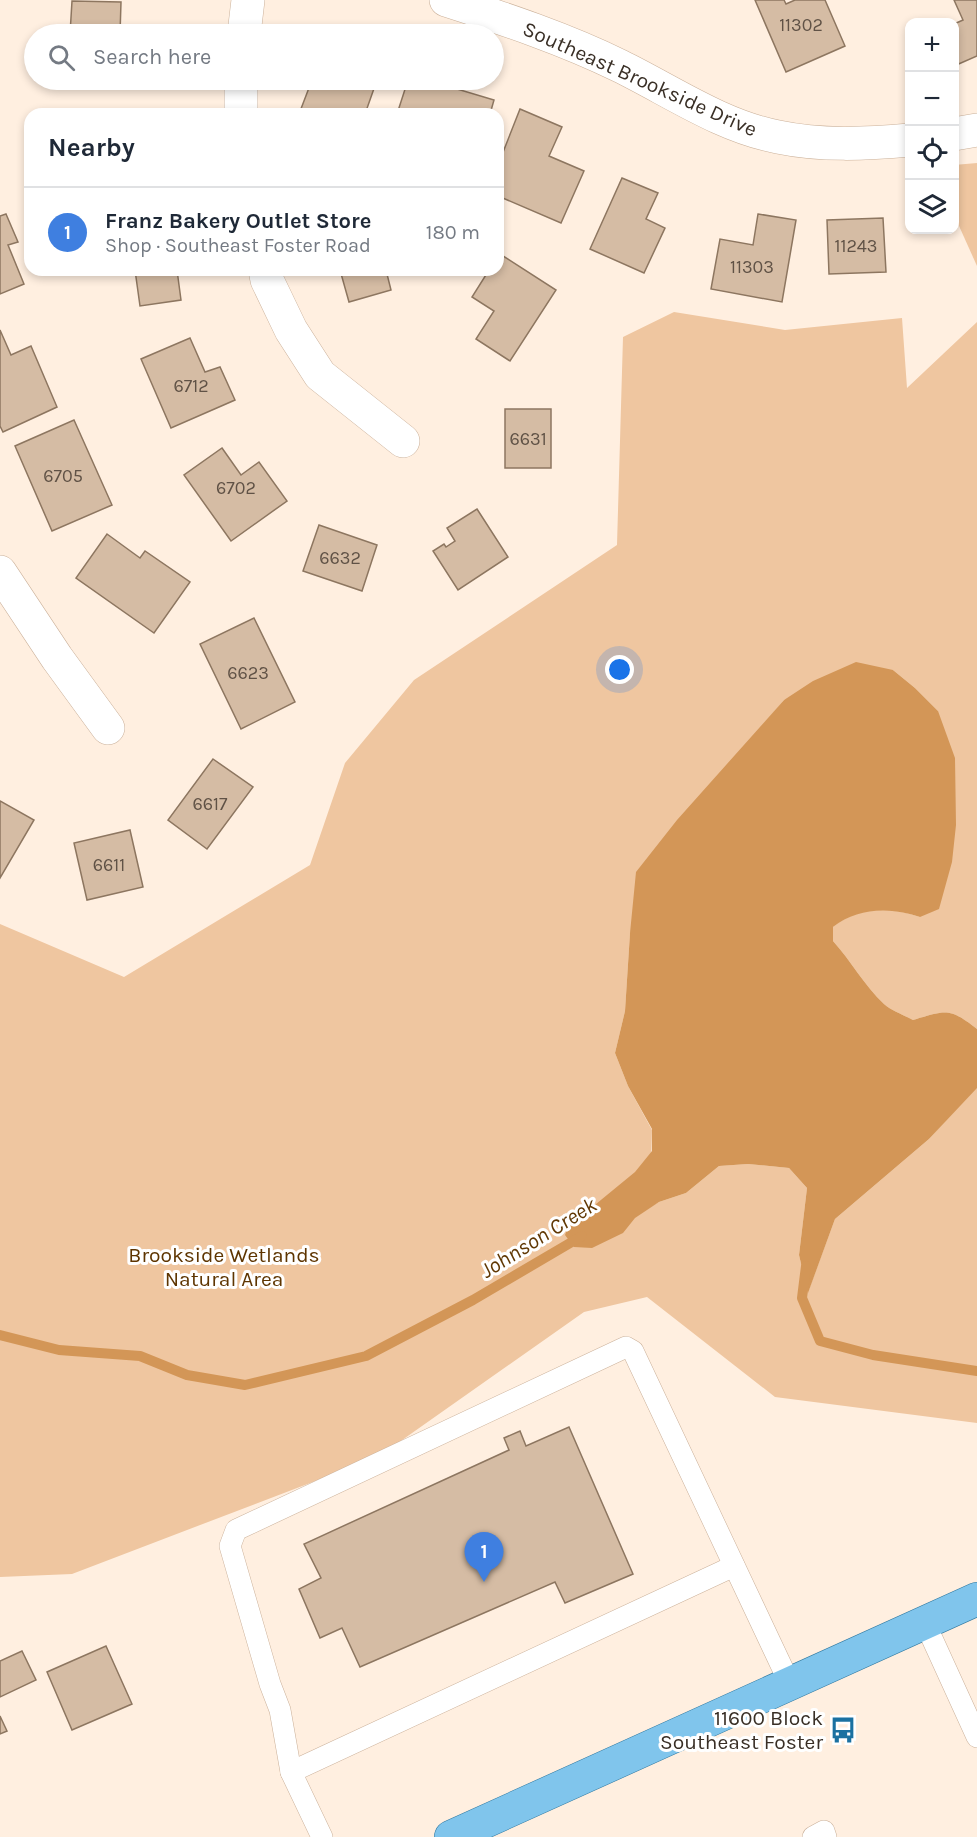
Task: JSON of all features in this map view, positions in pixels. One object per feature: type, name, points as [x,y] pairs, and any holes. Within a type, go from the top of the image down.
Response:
[{"type":"main road","points":[[451,1837],[977,1599]]},
{"type":"street","points":[[245,24],[248,0]]},
{"type":"street","name":"Southeast Brookside Drive","points":[[446,0],[534,30],[619,65],[710,113],[766,134],[810,142],[842,144],[905,140]]},
{"type":"street","points":[[241,90],[241,108]]},
{"type":"street","points":[[959,133],[977,130]]},
{"type":"street","points":[[266,276],[291,330],[320,375],[403,441]]},
{"type":"street","points":[[0,572],[57,658],[108,728]]},
{"type":"lane","points":[[322,1837],[291,1772],[280,1710],[270,1684],[230,1546],[236,1530],[626,1347],[633,1351],[790,1684]]},
{"type":"lane","points":[[291,1772],[734,1566]]},
{"type":"lane","points":[[925,1623],[977,1737]]},
{"type":"lane","points":[[813,1837],[824,1831],[826,1837]]},
{"type":"green space","points":[[977,163],[977,266],[959,226],[959,165]]},
{"type":"green space","name":"Brookside Wetlands Natural Area","points":[[674,312],[785,330],[902,318],[907,388],[977,322],[977,1029],[960,1017],[947,1012],[913,1020],[891,1009],[870,989],[833,941],[833,927],[853,915],[886,910],[920,917],[938,711],[893,670],[784,700],[750,740],[630,933],[625,1011],[615,1053],[628,1086],[652,1130],[650,1207],[686,1193],[719,1166],[748,1164],[789,1168],[807,1188],[799,1255],[808,1292],[835,1219],[929,1139],[977,1086],[977,1423],[775,1397],[647,1297],[584,1312],[378,1457],[72,1574],[0,1577],[0,924],[124,977],[310,865],[345,763],[414,680],[617,545],[623,337]]},
{"type":"shaded area","points":[[856,662],[893,670],[938,711],[955,758],[956,825],[952,862],[939,909],[920,917],[886,910],[864,912],[843,920],[833,927],[833,941],[870,989],[891,1009],[913,1020],[947,1012],[960,1017],[977,1029],[977,1088],[929,1139],[835,1219],[808,1293],[799,1255],[807,1188],[789,1168],[748,1164],[719,1166],[686,1193],[659,1202],[635,1218],[623,1233],[592,1248],[574,1247],[565,1235],[568,1227],[635,1172],[652,1151],[652,1129],[628,1086],[615,1053],[625,1011],[636,872],[677,820],[784,700],[813,681]]},
{"type":"building","points":[[755,0],[784,0],[786,4],[795,0],[825,0],[845,46],[786,72]]},
{"type":"building","points":[[954,0],[977,0],[977,56],[959,64],[959,22],[963,20]]},
{"type":"building","points":[[72,1],[121,2],[120,24],[71,24]]},
{"type":"building","points":[[308,90],[373,90],[367,108],[301,108]]},
{"type":"building","points":[[405,90],[460,90],[494,100],[492,108],[399,108]]},
{"type":"building","points":[[520,109],[562,127],[549,156],[584,171],[561,223],[504,199],[504,150]]},
{"type":"building","points":[[622,178],[658,193],[646,219],[665,228],[644,273],[590,249]]},
{"type":"building","points":[[6,214],[18,242],[8,245],[24,284],[0,294],[0,216]]},
{"type":"building","points":[[758,214],[796,220],[782,302],[711,289],[720,239],[753,245]]},
{"type":"building","points":[[883,218],[886,272],[829,274],[827,220]]},
{"type":"building","points":[[504,257],[556,290],[510,361],[476,339],[494,311],[472,297],[485,276],[504,276]]},
{"type":"building","points":[[136,276],[178,276],[181,300],[140,306]]},
{"type":"building","points":[[342,276],[388,276],[391,290],[349,302]]},
{"type":"building","points":[[0,330],[11,355],[31,346],[57,407],[3,432],[0,426]]},
{"type":"building","points":[[190,338],[205,372],[220,367],[235,400],[171,428],[141,359]]},
{"type":"building","points":[[505,409],[551,409],[551,468],[505,468]]},
{"type":"building","points":[[74,420],[112,505],[52,531],[15,446]]},
{"type":"building","points":[[222,448],[241,475],[259,462],[287,501],[231,541],[184,475]]},
{"type":"building","points":[[477,509],[508,557],[458,590],[433,551],[444,544],[446,547],[455,541],[447,528]]},
{"type":"building","points":[[319,525],[377,545],[362,591],[303,571]]},
{"type":"building","points":[[107,534],[140,558],[145,551],[190,582],[154,633],[76,578]]},
{"type":"building","points":[[254,618],[295,702],[241,729],[200,644]]},
{"type":"building","points":[[213,759],[253,787],[207,849],[168,820]]},
{"type":"building","points":[[0,801],[34,820],[0,878]]},
{"type":"building","points":[[130,830],[143,887],[87,900],[74,843]]},
{"type":"building","points":[[569,1427],[633,1574],[565,1603],[555,1582],[360,1667],[342,1628],[320,1638],[299,1589],[321,1578],[304,1544],[509,1450],[504,1438],[520,1431],[526,1446]]},
{"type":"building","points":[[106,1646],[132,1704],[72,1730],[47,1672]]},
{"type":"building","points":[[22,1651],[36,1680],[0,1697],[0,1661]]},
{"type":"building","points":[[0,1716],[7,1731],[0,1734]]},
{"type":"waterway","name":"Johnson Creek","points":[[0,1335],[59,1350],[140,1356],[187,1375],[245,1385],[366,1356],[473,1300],[582,1236]]},
{"type":"waterway","name":"Johnson Creek","points":[[806,1266],[802,1298],[820,1341],[873,1355],[977,1371]]},
{"type":"place","name":"Franz Bakery Outlet Store","points":[[484,1582]]},
{"type":"place","name":"11600 Block Southeast Foster","points":[[843,1730]]}]
